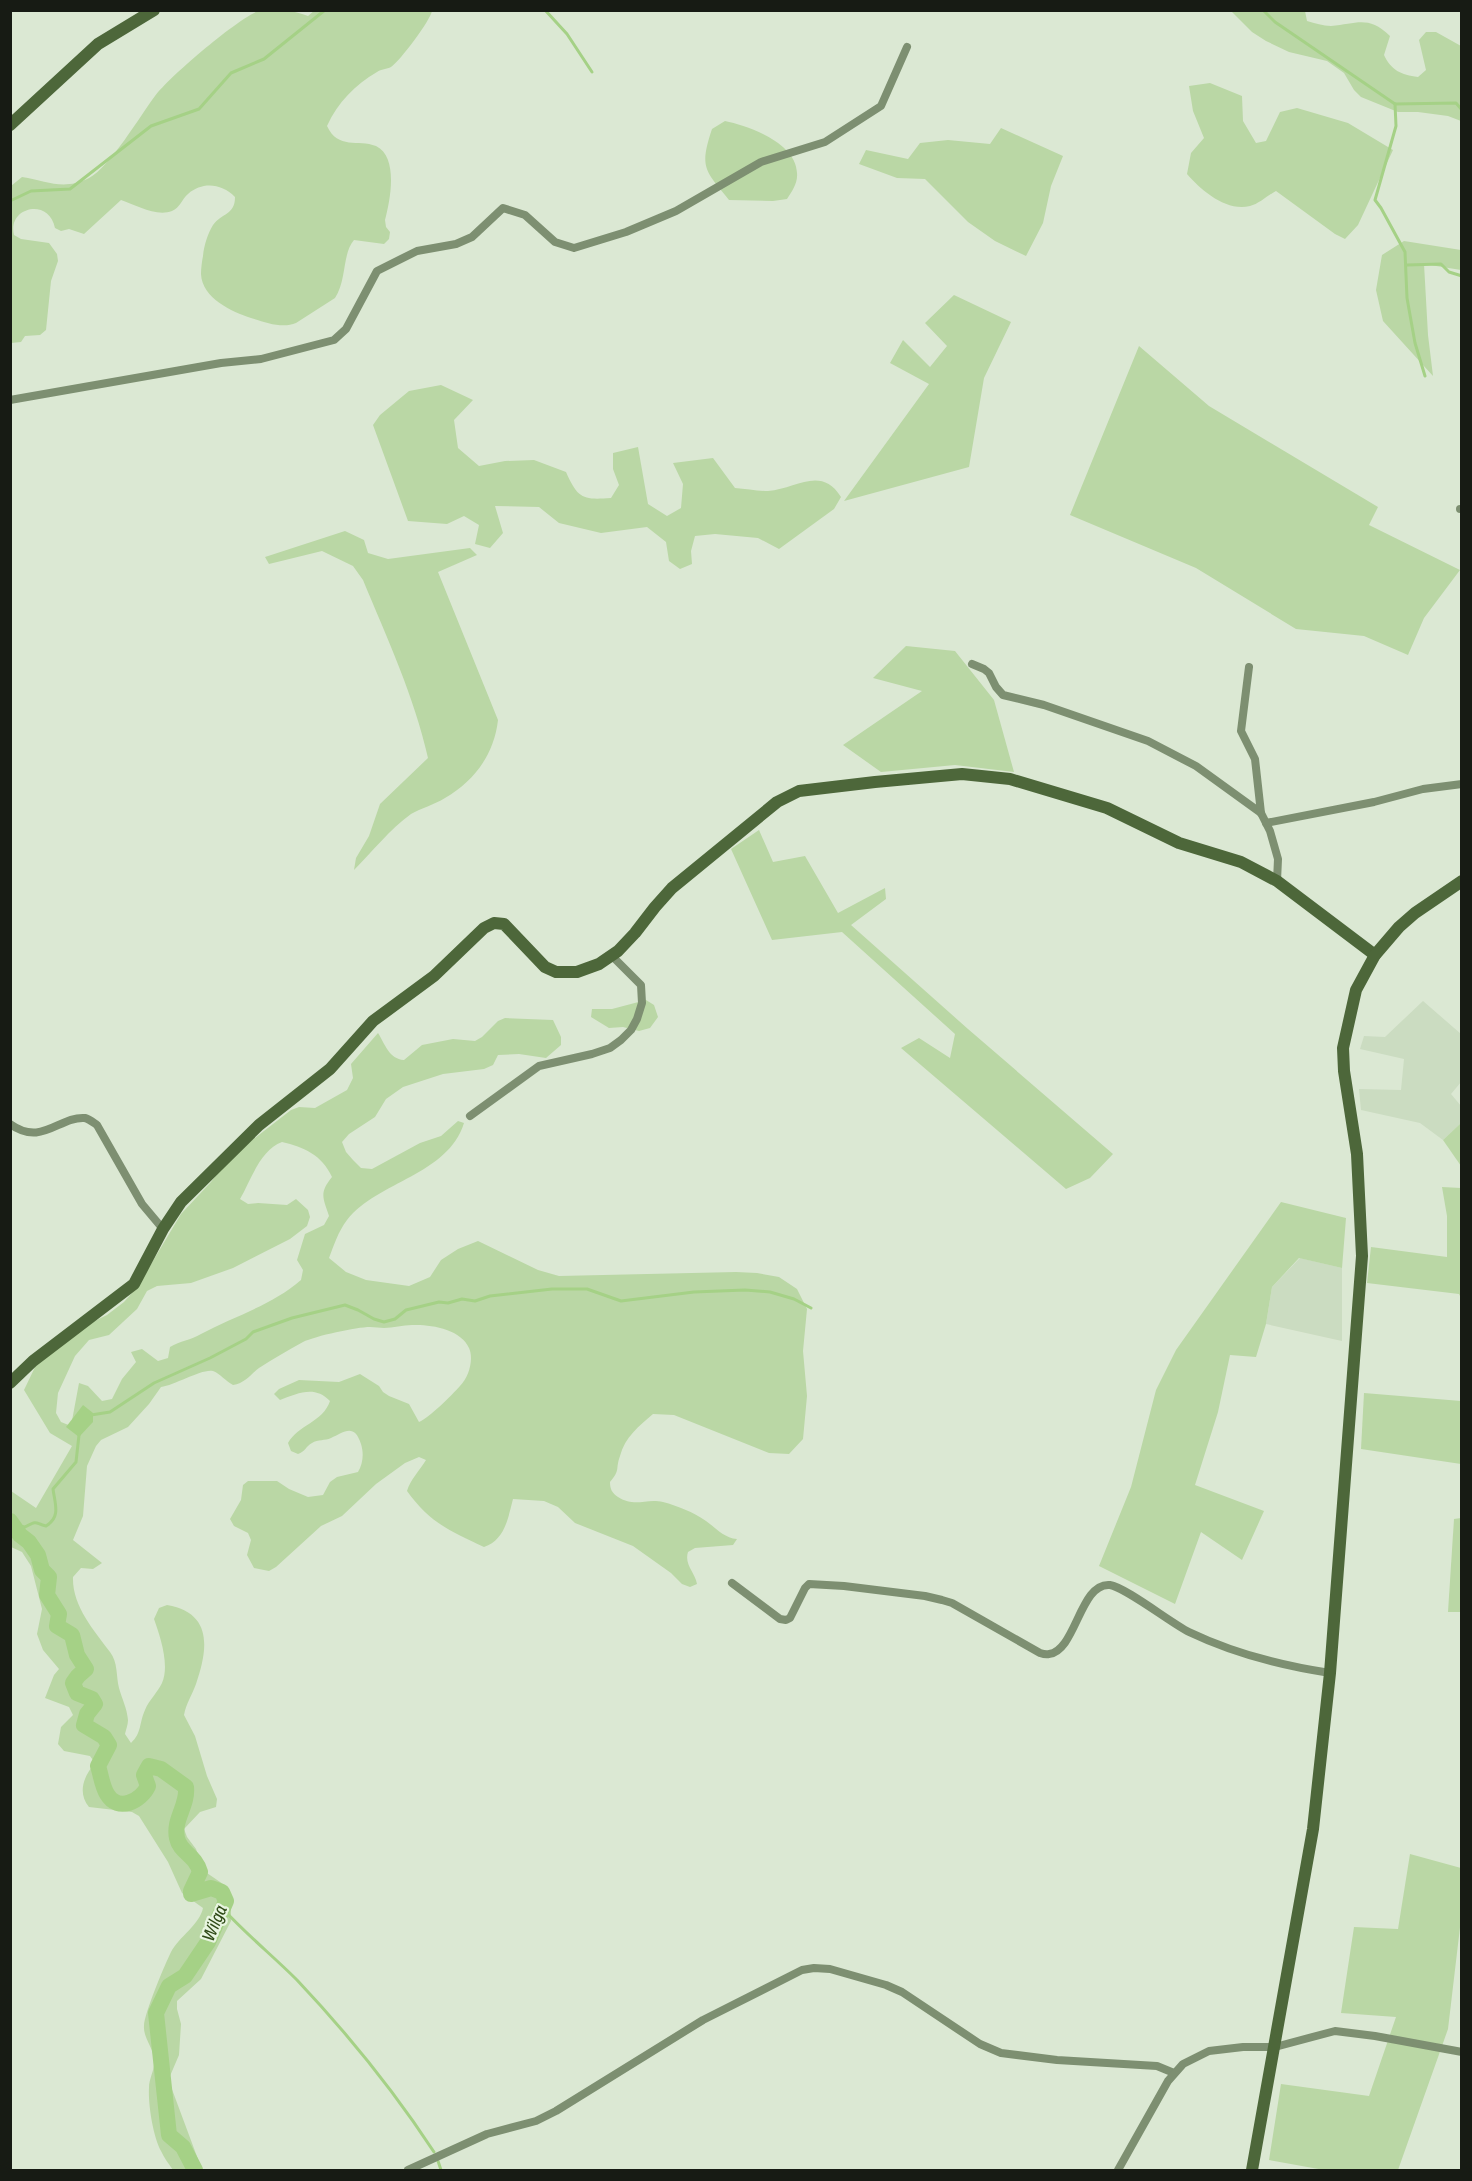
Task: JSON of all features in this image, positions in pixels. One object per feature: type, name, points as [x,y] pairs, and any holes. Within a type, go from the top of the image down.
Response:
[{"type":"street","points":[[10,125],[98,44],[154,10]]},
{"type":"street","points":[[10,400],[220,363],[261,360],[334,340],[346,328],[377,272],[417,251],[456,244],[472,237],[503,208],[525,215],[555,242],[574,248],[626,232],[676,211],[761,162],[825,142],[881,106],[907,47]]},
{"type":"street","points":[[972,664],[989,673],[996,687],[1003,694],[1044,705],[1168,750],[1196,766],[1261,813]]},
{"type":"street","points":[[1249,667],[1241,731],[1255,759],[1261,813],[1278,859],[1277,881]]},
{"type":"street","points":[[10,1383],[41,1354],[135,1284],[163,1229],[190,1192],[259,1125],[330,1069],[373,1021],[434,976],[484,928],[494,923],[504,924],[540,962],[556,972],[577,972],[599,964],[612,956],[635,933],[672,888],[777,802],[800,791],[962,774],[1010,778],[1107,808],[1179,843],[1241,862],[1277,881],[1376,955]]},
{"type":"street","points":[[1266,823],[1374,802],[1423,789],[1461,784]]},
{"type":"street","points":[[1252,2170],[1313,1829],[1330,1673],[1362,1256],[1358,1165],[1344,1071],[1343,1048],[1356,990],[1376,955],[1394,932],[1410,917],[1461,881]]},
{"type":"street","points":[[470,1116],[539,1066],[610,1048],[631,1030],[642,1003],[641,986],[612,956]]},
{"type":"street","points":[[10,1124],[20,1131],[35,1132],[86,1118],[97,1125],[142,1204],[163,1229]]},
{"type":"street","points":[[732,1583],[780,1619],[786,1620],[790,1618],[809,1584],[925,1596],[952,1603],[1040,1653],[1050,1655],[1058,1650],[1065,1641],[1090,1596],[1103,1586],[1111,1585],[1166,1619],[1208,1640],[1285,1664],[1330,1673]]},
{"type":"street","points":[[408,2170],[487,2134],[536,2121],[556,2111],[702,2020],[787,1978],[814,1968],[863,1978],[902,1992],[969,2037],[1001,2053],[1057,2060],[1157,2066],[1174,2073]]},
{"type":"street","points":[[1119,2170],[1156,2101],[1174,2073],[1190,2060],[1209,2050],[1243,2047],[1275,2048],[1335,2031],[1461,2052]]},
{"type":"shaded area","points":[[263,10],[283,10],[308,16],[315,10],[432,11],[421,32],[401,57],[391,67],[379,71],[354,88],[336,109],[327,126],[337,138],[343,141],[376,146],[388,160],[391,180],[385,220],[390,232],[389,239],[384,244],[354,240],[348,252],[339,291],[335,298],[296,323],[279,325],[251,318],[227,308],[212,297],[203,283],[201,274],[208,235],[213,225],[230,211],[234,203],[235,197],[224,189],[212,186],[200,187],[188,194],[175,210],[159,213],[121,200],[84,234],[69,229],[61,231],[55,228],[51,218],[45,212],[30,209],[22,212],[17,218],[14,235],[21,239],[49,243],[57,254],[58,261],[51,281],[46,330],[40,335],[25,336],[21,342],[11,343],[11,186],[22,177],[63,184],[80,182],[89,178],[115,152],[163,87],[204,49],[235,25]]},
{"type":"shaded area","points":[[1231,11],[1305,11],[1307,21],[1322,25],[1362,22],[1375,25],[1390,36],[1384,55],[1393,68],[1406,75],[1418,77],[1426,70],[1419,40],[1426,32],[1436,32],[1461,46],[1461,121],[1448,116],[1398,112],[1361,97],[1344,73],[1327,61],[1289,52],[1266,41],[1252,32]]},
{"type":"shaded area","points":[[1210,83],[1242,96],[1243,121],[1256,143],[1266,141],[1280,112],[1297,108],[1348,123],[1393,150],[1358,225],[1345,239],[1276,191],[1253,205],[1232,206],[1207,193],[1187,174],[1191,153],[1204,138],[1193,111],[1189,86]]},
{"type":"shaded area","points":[[725,121],[746,127],[770,138],[789,153],[795,162],[797,180],[787,199],[729,200],[721,190],[710,175],[705,161],[712,129]]},
{"type":"shaded area","points":[[1001,128],[1063,156],[1051,186],[1043,223],[1026,256],[995,241],[968,222],[925,179],[897,178],[859,164],[866,150],[908,159],[920,143],[948,140],[990,144]]},
{"type":"shaded area","points":[[1404,241],[1461,250],[1461,270],[1424,264],[1433,376],[1383,321],[1376,290],[1382,255]]},
{"type":"shaded area","points":[[954,295],[1011,322],[984,378],[969,467],[844,501],[929,384],[890,363],[903,340],[930,367],[947,346],[925,323]]},
{"type":"shaded area","points":[[1139,346],[1209,406],[1378,507],[1369,525],[1460,570],[1424,618],[1408,655],[1364,636],[1296,629],[1196,568],[1070,515]]},
{"type":"shaded area","points":[[441,385],[473,400],[454,420],[458,448],[479,466],[505,461],[534,460],[566,472],[578,493],[588,498],[611,498],[619,485],[613,469],[613,453],[638,447],[648,504],[667,516],[681,508],[683,484],[673,463],[713,458],[735,488],[768,491],[816,481],[825,482],[833,487],[841,497],[834,509],[779,549],[758,538],[715,534],[695,536],[691,551],[692,564],[680,569],[669,561],[666,542],[647,527],[601,533],[559,523],[539,507],[495,506],[503,533],[490,548],[475,544],[479,525],[464,516],[447,524],[408,521],[373,425],[380,415],[409,391]]},
{"type":"shaded area","points":[[345,531],[364,540],[368,553],[388,559],[470,548],[477,555],[438,572],[498,720],[496,733],[487,756],[465,784],[445,798],[403,820],[354,870],[356,858],[369,836],[380,804],[428,758],[422,735],[408,690],[390,645],[363,580],[353,566],[322,551],[269,564],[265,557]]},
{"type":"shaded area","points":[[906,646],[955,651],[994,700],[1014,772],[955,765],[881,772],[843,745],[922,691],[873,678]]},
{"type":"shaded area","points":[[759,830],[773,862],[805,856],[838,913],[885,888],[886,899],[851,925],[1113,1154],[1090,1178],[1066,1189],[901,1048],[919,1038],[950,1058],[955,1034],[842,932],[772,940],[731,849]]},
{"type":"shaded area","points":[[646,1000],[654,1005],[658,1017],[650,1028],[639,1031],[623,1027],[609,1028],[591,1017],[592,1009],[612,1009]]},
{"type":"shaded area","points":[[1423,1001],[1461,1034],[1461,1082],[1451,1094],[1461,1106],[1461,1123],[1443,1140],[1420,1123],[1361,1110],[1359,1089],[1401,1090],[1404,1059],[1360,1049],[1364,1036],[1385,1037]]},
{"type":"shaded area","points":[[505,1018],[553,1020],[561,1037],[561,1045],[546,1058],[519,1054],[498,1055],[493,1065],[484,1069],[443,1074],[403,1087],[386,1099],[375,1117],[349,1134],[342,1142],[346,1152],[361,1168],[372,1169],[420,1143],[441,1136],[458,1121],[464,1123],[456,1140],[443,1155],[376,1196],[347,1220],[329,1258],[346,1272],[366,1280],[409,1286],[430,1277],[441,1260],[458,1249],[478,1241],[538,1270],[559,1276],[736,1272],[779,1277],[797,1289],[807,1309],[803,1351],[807,1396],[803,1439],[789,1454],[769,1453],[674,1415],[653,1414],[629,1438],[622,1449],[617,1472],[610,1482],[614,1494],[630,1502],[657,1501],[680,1507],[701,1518],[724,1535],[737,1539],[733,1545],[695,1548],[688,1552],[687,1561],[697,1584],[690,1587],[682,1584],[671,1573],[633,1546],[575,1523],[558,1507],[544,1501],[513,1499],[501,1534],[491,1544],[484,1547],[441,1525],[424,1511],[407,1491],[426,1460],[419,1457],[405,1463],[376,1484],[342,1516],[321,1526],[276,1567],[269,1571],[254,1568],[247,1555],[251,1540],[248,1533],[234,1526],[230,1519],[241,1500],[243,1485],[248,1481],[277,1481],[308,1497],[323,1495],[330,1482],[337,1477],[358,1472],[362,1458],[361,1444],[352,1431],[314,1442],[298,1454],[291,1451],[288,1443],[292,1437],[322,1414],[330,1401],[312,1392],[300,1393],[280,1400],[274,1394],[279,1389],[299,1380],[339,1382],[360,1374],[379,1386],[389,1396],[409,1404],[419,1422],[460,1386],[470,1368],[470,1352],[465,1342],[452,1332],[436,1327],[409,1325],[387,1328],[364,1327],[317,1337],[292,1348],[259,1368],[244,1381],[233,1385],[213,1371],[196,1374],[161,1387],[128,1427],[101,1440],[87,1466],[83,1516],[73,1540],[102,1563],[93,1569],[81,1568],[73,1577],[76,1598],[85,1617],[114,1660],[119,1688],[126,1708],[128,1722],[125,1734],[131,1743],[139,1732],[147,1706],[164,1676],[163,1651],[154,1619],[159,1608],[167,1605],[182,1609],[200,1624],[203,1634],[203,1658],[184,1715],[195,1736],[207,1776],[217,1799],[216,1807],[200,1812],[184,1829],[196,1849],[204,1871],[228,1890],[231,1905],[231,1921],[201,1979],[177,2001],[181,2024],[179,2055],[170,2076],[170,2084],[202,2170],[173,2170],[158,2145],[152,2120],[149,2088],[154,2061],[144,2026],[151,2000],[171,1952],[198,1920],[203,1908],[182,1893],[168,1862],[139,1816],[132,1812],[89,1807],[83,1796],[83,1784],[95,1763],[90,1756],[64,1751],[58,1744],[61,1727],[73,1715],[69,1707],[45,1698],[54,1675],[59,1669],[43,1650],[37,1634],[42,1609],[31,1566],[22,1552],[11,1547],[11,1491],[36,1508],[72,1446],[50,1433],[24,1390],[37,1363],[78,1329],[107,1315],[124,1302],[138,1286],[181,1214],[211,1182],[229,1158],[291,1110],[299,1107],[315,1108],[347,1090],[353,1078],[351,1064],[378,1033],[391,1054],[404,1060],[422,1045],[453,1039],[475,1041],[498,1021]],"holes":[[[282,1142],[312,1153],[323,1163],[332,1177],[325,1187],[323,1196],[329,1216],[324,1225],[305,1234],[297,1260],[303,1270],[301,1280],[265,1304],[170,1347],[168,1358],[158,1361],[142,1349],[131,1352],[136,1362],[122,1379],[112,1399],[102,1401],[88,1386],[79,1383],[71,1426],[61,1422],[56,1413],[58,1393],[75,1356],[89,1340],[109,1335],[137,1309],[147,1291],[157,1286],[191,1283],[233,1268],[290,1239],[307,1226],[310,1217],[308,1210],[296,1199],[287,1205],[248,1204],[240,1199],[257,1166],[268,1152]]]},
{"type":"shaded area","points":[[1461,1123],[1461,1166],[1443,1140]]},
{"type":"shaded area","points":[[1442,1187],[1461,1188],[1461,1298],[1459,1294],[1367,1283],[1371,1247],[1447,1257],[1447,1216]]},
{"type":"shaded area","points":[[1281,1202],[1346,1218],[1342,1268],[1299,1258],[1272,1287],[1266,1324],[1256,1357],[1230,1355],[1218,1412],[1195,1485],[1264,1511],[1242,1560],[1201,1532],[1175,1604],[1099,1566],[1131,1487],[1156,1390],[1176,1350]]},
{"type":"shaded area","points":[[1300,1258],[1342,1268],[1342,1341],[1266,1324],[1272,1287]]},
{"type":"shaded area","points":[[1364,1393],[1461,1401],[1461,1464],[1361,1449]]},
{"type":"shaded area","points":[[83,1405],[93,1413],[93,1422],[79,1437],[66,1427]]},
{"type":"shaded area","points":[[1461,1518],[1461,1612],[1448,1612],[1454,1519]]},
{"type":"shaded area","points":[[1410,1854],[1461,1868],[1461,1919],[1448,2029],[1398,2170],[1324,2170],[1269,2160],[1281,2084],[1369,2096],[1396,2017],[1341,2013],[1354,1927],[1398,1929]]},
{"type":"waterway","points":[[10,201],[31,191],[70,189],[151,126],[199,109],[231,73],[264,59],[325,10]]},
{"type":"waterway","points":[[545,10],[567,34],[592,72]]},
{"type":"waterway","points":[[1263,10],[1275,22],[1395,104],[1456,103],[1462,110]]},
{"type":"waterway","points":[[1395,104],[1396,126],[1375,200],[1405,252],[1407,298],[1415,343],[1425,376]]},
{"type":"waterway","points":[[1407,265],[1441,264],[1449,272],[1462,276]]},
{"type":"waterway","points":[[91,1415],[110,1412],[154,1383],[210,1358],[246,1339],[253,1332],[292,1318],[345,1305],[384,1322],[395,1319],[406,1310],[439,1302],[448,1303],[462,1299],[475,1301],[490,1296],[552,1289],[587,1289],[621,1301],[694,1292],[745,1290],[770,1292],[794,1299],[811,1308]]},
{"type":"waterway","points":[[14,1525],[25,1527],[35,1523],[46,1526],[54,1519],[56,1510],[53,1489],[76,1462],[79,1435]]},
{"type":"waterway","name":"Wilga","points":[[10,1521],[38,1555],[42,1570],[49,1577],[47,1595],[59,1614],[57,1626],[72,1635],[77,1655],[86,1669],[73,1683],[77,1693],[92,1699],[95,1704],[87,1714],[84,1725],[104,1737],[109,1745],[98,1766],[107,1794],[117,1803],[123,1804],[135,1800],[148,1786],[144,1775],[149,1766],[161,1769],[186,1787],[185,1800],[176,1831],[181,1847],[195,1861],[200,1872],[191,1894],[211,1888],[222,1892],[226,1901],[208,1942],[185,1976],[169,1986],[156,2013],[169,2135],[183,2147],[195,2170]]},
{"type":"waterway","points":[[224,1910],[297,1980],[334,2021],[386,2085],[434,2152]]},
{"type":"waterway","points":[[438,2161],[441,2170]]}]
